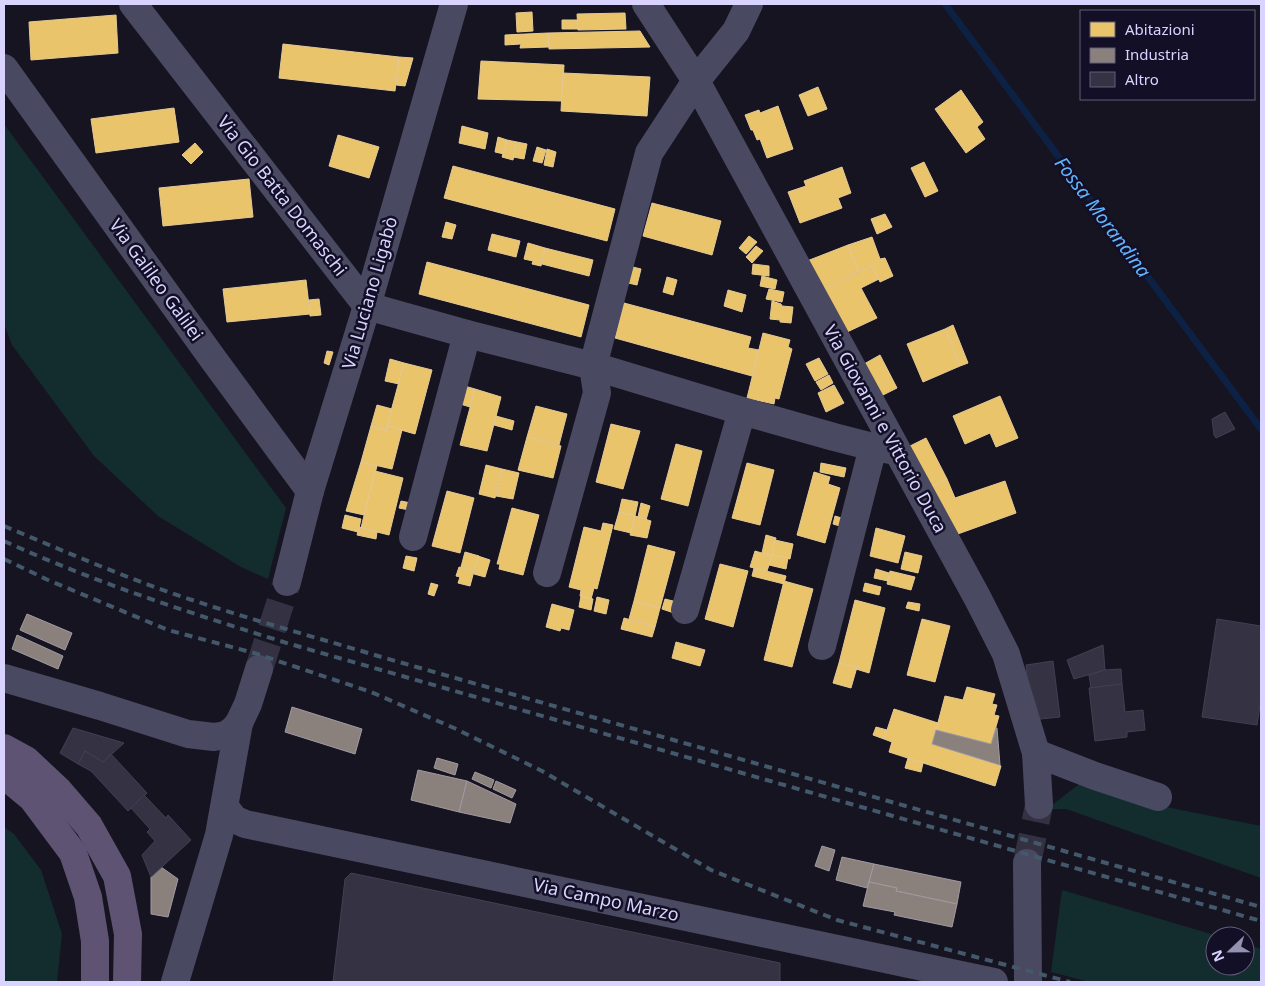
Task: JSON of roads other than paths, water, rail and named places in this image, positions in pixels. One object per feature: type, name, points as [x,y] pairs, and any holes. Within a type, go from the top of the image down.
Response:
[{"type":"main road","points":[[4,748],[26,760],[58,790],[89,826],[117,876],[128,934],[127,982]]},
{"type":"main road","points":[[4,775],[32,798],[73,853],[88,897],[95,940],[95,982]]},
{"type":"street","name":"Via Gio Batta Domaschi","points":[[133,4],[367,306]]},
{"type":"street","name":"Via Luciano Ligabò","points":[[288,582],[310,491],[367,306],[454,4]]},
{"type":"street","name":"Via Giovanni e Vittorio Duca","points":[[646,4],[696,81],[885,449],[977,597],[1006,654],[1036,753],[1040,806]]},
{"type":"street","points":[[547,574],[597,393],[593,366],[649,153],[696,81],[736,31],[749,4]]},
{"type":"street","name":"Via Galileo Galilei","points":[[4,68],[310,491]]},
{"type":"street","points":[[367,306],[593,366],[742,411],[885,449],[822,646]]},
{"type":"street","points":[[413,537],[467,334]]},
{"type":"street","points":[[685,610],[742,411]]},
{"type":"street","points":[[175,982],[219,834],[239,723],[248,704],[259,669]]},
{"type":"street","points":[[4,678],[188,734],[220,736],[233,730],[239,723]]},
{"type":"street","points":[[1036,753],[1095,776],[1158,797]]},
{"type":"street","name":"Via Campo Marzo","points":[[225,807],[234,819],[244,824],[994,982]]},
{"type":"street","points":[[1027,863],[1028,982]]},
{"type":"waterway","name":"Fossa Morandina","points":[[945,4],[1261,429]]},
{"type":"tunnel","points":[[259,669],[287,582]]},
{"type":"tunnel","points":[[1027,863],[1039,805]]},
{"type":"railway","points":[[4,526],[144,583],[240,615],[1261,907]]},
{"type":"railway","points":[[4,541],[109,584],[290,644],[1261,921]]},
{"type":"railway","points":[[4,559],[48,580],[168,630],[254,653],[371,692],[454,728],[542,771],[711,870],[837,920],[1070,982]]}]
